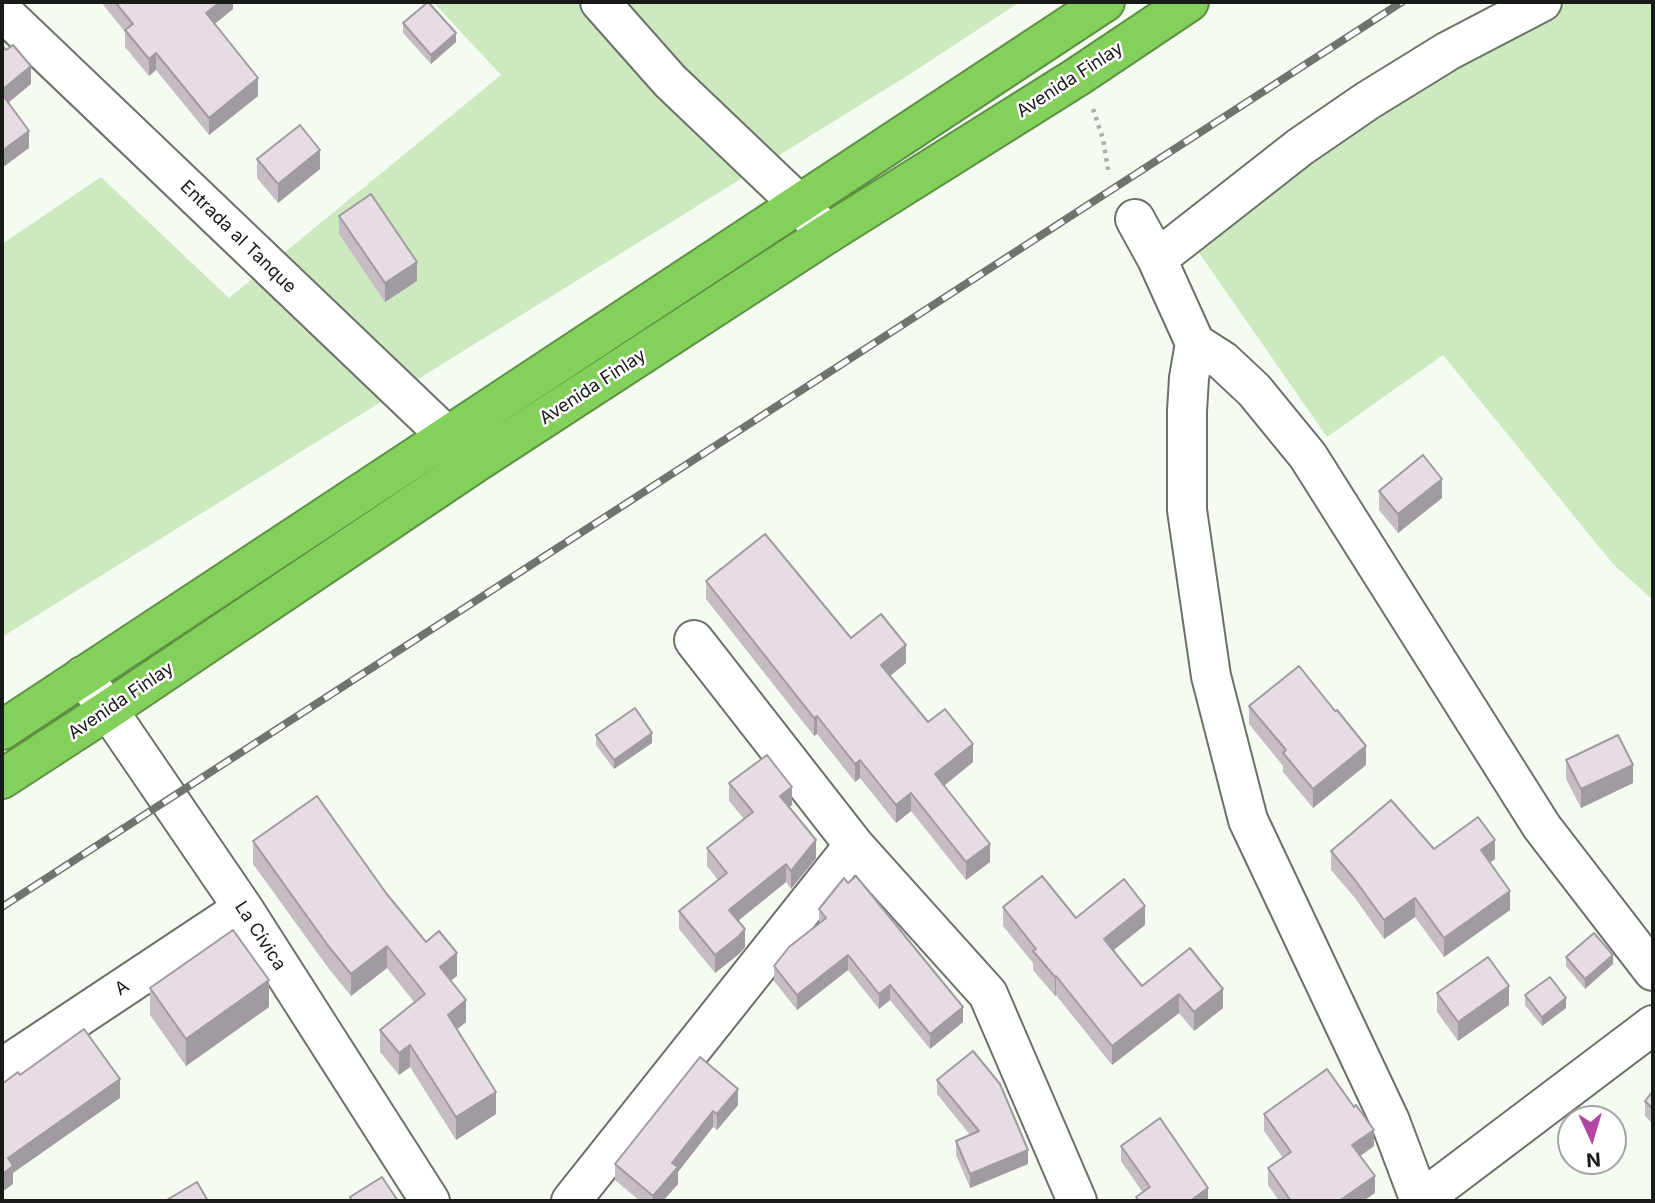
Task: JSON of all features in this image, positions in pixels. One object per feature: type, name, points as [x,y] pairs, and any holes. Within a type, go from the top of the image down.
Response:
[{"type":"highway","points":[[2,730],[1105,2]]},
{"type":"highway","name":"Avenida Finlay","points":[[2,779],[475,463],[827,234],[1077,77],[1189,2]]},
{"type":"street","points":[[600,2],[670,81],[827,234]]},
{"type":"street","points":[[1157,259],[1300,147],[1367,101],[1448,51],[1542,2]]},
{"type":"street","name":"Entrada al Tanque","points":[[2,11],[475,463]]},
{"type":"street","points":[[1135,219],[1157,259],[1195,343],[1187,411],[1187,510],[1211,676],[1248,820],[1390,1121],[1420,1201],[1653,1025]]},
{"type":"street","points":[[1195,343],[1223,360],[1254,390],[1308,456],[1542,827],[1653,971]]},
{"type":"street","points":[[694,640],[854,845],[988,993],[1077,1201]]},
{"type":"street","name":"La Cívica","points":[[83,676],[243,908],[430,1201]]},
{"type":"street","points":[[571,1201],[854,845]]},
{"type":"street","name":"A","points":[[2,1068],[243,908]]},
{"type":"path","points":[[1077,77],[1094,111],[1103,139],[1108,175]]},
{"type":"green space","points":[[433,2],[1020,2],[910,74],[2,637],[2,244],[101,177],[229,298],[501,75]]},
{"type":"green space","points":[[1544,2],[1653,2],[1653,600],[1613,564],[1443,355],[1327,437],[1186,234]]},
{"type":"building","points":[[115,2],[220,2],[206,13],[258,78],[209,118],[156,53],[149,59],[125,30],[133,24]]},
{"type":"building","points":[[428,2],[456,33],[431,55],[403,23]]},
{"type":"building","points":[[2,45],[6,50],[13,45],[31,66],[2,90]]},
{"type":"building","points":[[2,94],[29,131],[2,151]]},
{"type":"building","points":[[300,125],[320,150],[278,184],[257,159]]},
{"type":"building","points":[[371,194],[417,262],[385,283],[339,216]]},
{"type":"building","points":[[1423,455],[1442,479],[1398,514],[1379,491]]},
{"type":"building","points":[[765,534],[851,638],[881,614],[906,645],[881,665],[928,722],[945,709],[973,744],[935,774],[990,844],[966,862],[911,793],[896,805],[860,760],[855,764],[817,716],[814,718],[706,581]]},
{"type":"building","points":[[1299,666],[1366,746],[1313,789],[1283,753],[1286,750],[1249,706]]},
{"type":"building","points":[[635,708],[652,733],[614,760],[596,735]]},
{"type":"building","points":[[1618,735],[1633,765],[1581,789],[1566,760]]},
{"type":"building","points":[[767,755],[792,787],[780,796],[816,840],[791,871],[786,864],[729,910],[745,929],[715,955],[679,911],[727,873],[707,848],[753,812],[729,783]]},
{"type":"building","points":[[317,796],[386,893],[426,942],[439,931],[457,953],[440,967],[466,1000],[448,1015],[496,1092],[456,1117],[410,1045],[399,1053],[380,1030],[425,994],[387,946],[351,974],[253,841]]},
{"type":"building","points":[[1391,800],[1434,849],[1478,817],[1495,840],[1481,850],[1510,891],[1444,938],[1415,898],[1384,920],[1331,851]]},
{"type":"building","points":[[856,876],[963,1007],[930,1034],[890,985],[879,994],[848,955],[797,995],[774,966],[789,947],[826,918],[819,909],[844,878],[848,883]]},
{"type":"building","points":[[1042,876],[1076,918],[1124,879],[1145,906],[1104,939],[1142,986],[1190,948],[1223,989],[1194,1012],[1179,994],[1112,1046],[1033,951],[1036,949],[1003,907]]},
{"type":"building","points":[[233,930],[269,980],[186,1039],[150,988]]},
{"type":"building","points":[[1594,933],[1613,955],[1585,979],[1566,957]]},
{"type":"building","points":[[1488,957],[1509,986],[1458,1022],[1437,993]]},
{"type":"building","points":[[1550,977],[1566,998],[1542,1017],[1525,995]]},
{"type":"building","points":[[84,1029],[120,1079],[8,1158],[13,1166],[2,1174],[2,1084],[18,1072],[20,1075]]},
{"type":"building","points":[[973,1051],[1000,1084],[1028,1150],[970,1174],[956,1141],[979,1131],[937,1080]]},
{"type":"building","points":[[700,1057],[738,1089],[717,1114],[713,1111],[672,1163],[678,1167],[653,1196],[615,1164]]},
{"type":"building","points":[[1327,1069],[1374,1130],[1352,1145],[1375,1176],[1339,1201],[1291,1201],[1268,1168],[1291,1152],[1264,1114]]},
{"type":"building","points":[[1653,1091],[1653,1109],[1645,1101]]},
{"type":"building","points":[[1160,1118],[1208,1188],[1190,1201],[1139,1201],[1136,1197],[1150,1187],[1121,1146]]},
{"type":"building","points":[[382,1177],[398,1201],[352,1201],[350,1197]]},
{"type":"building","points":[[197,1182],[208,1201],[165,1201]]},
{"type":"railway","points":[[2,907],[1402,2]]}]
